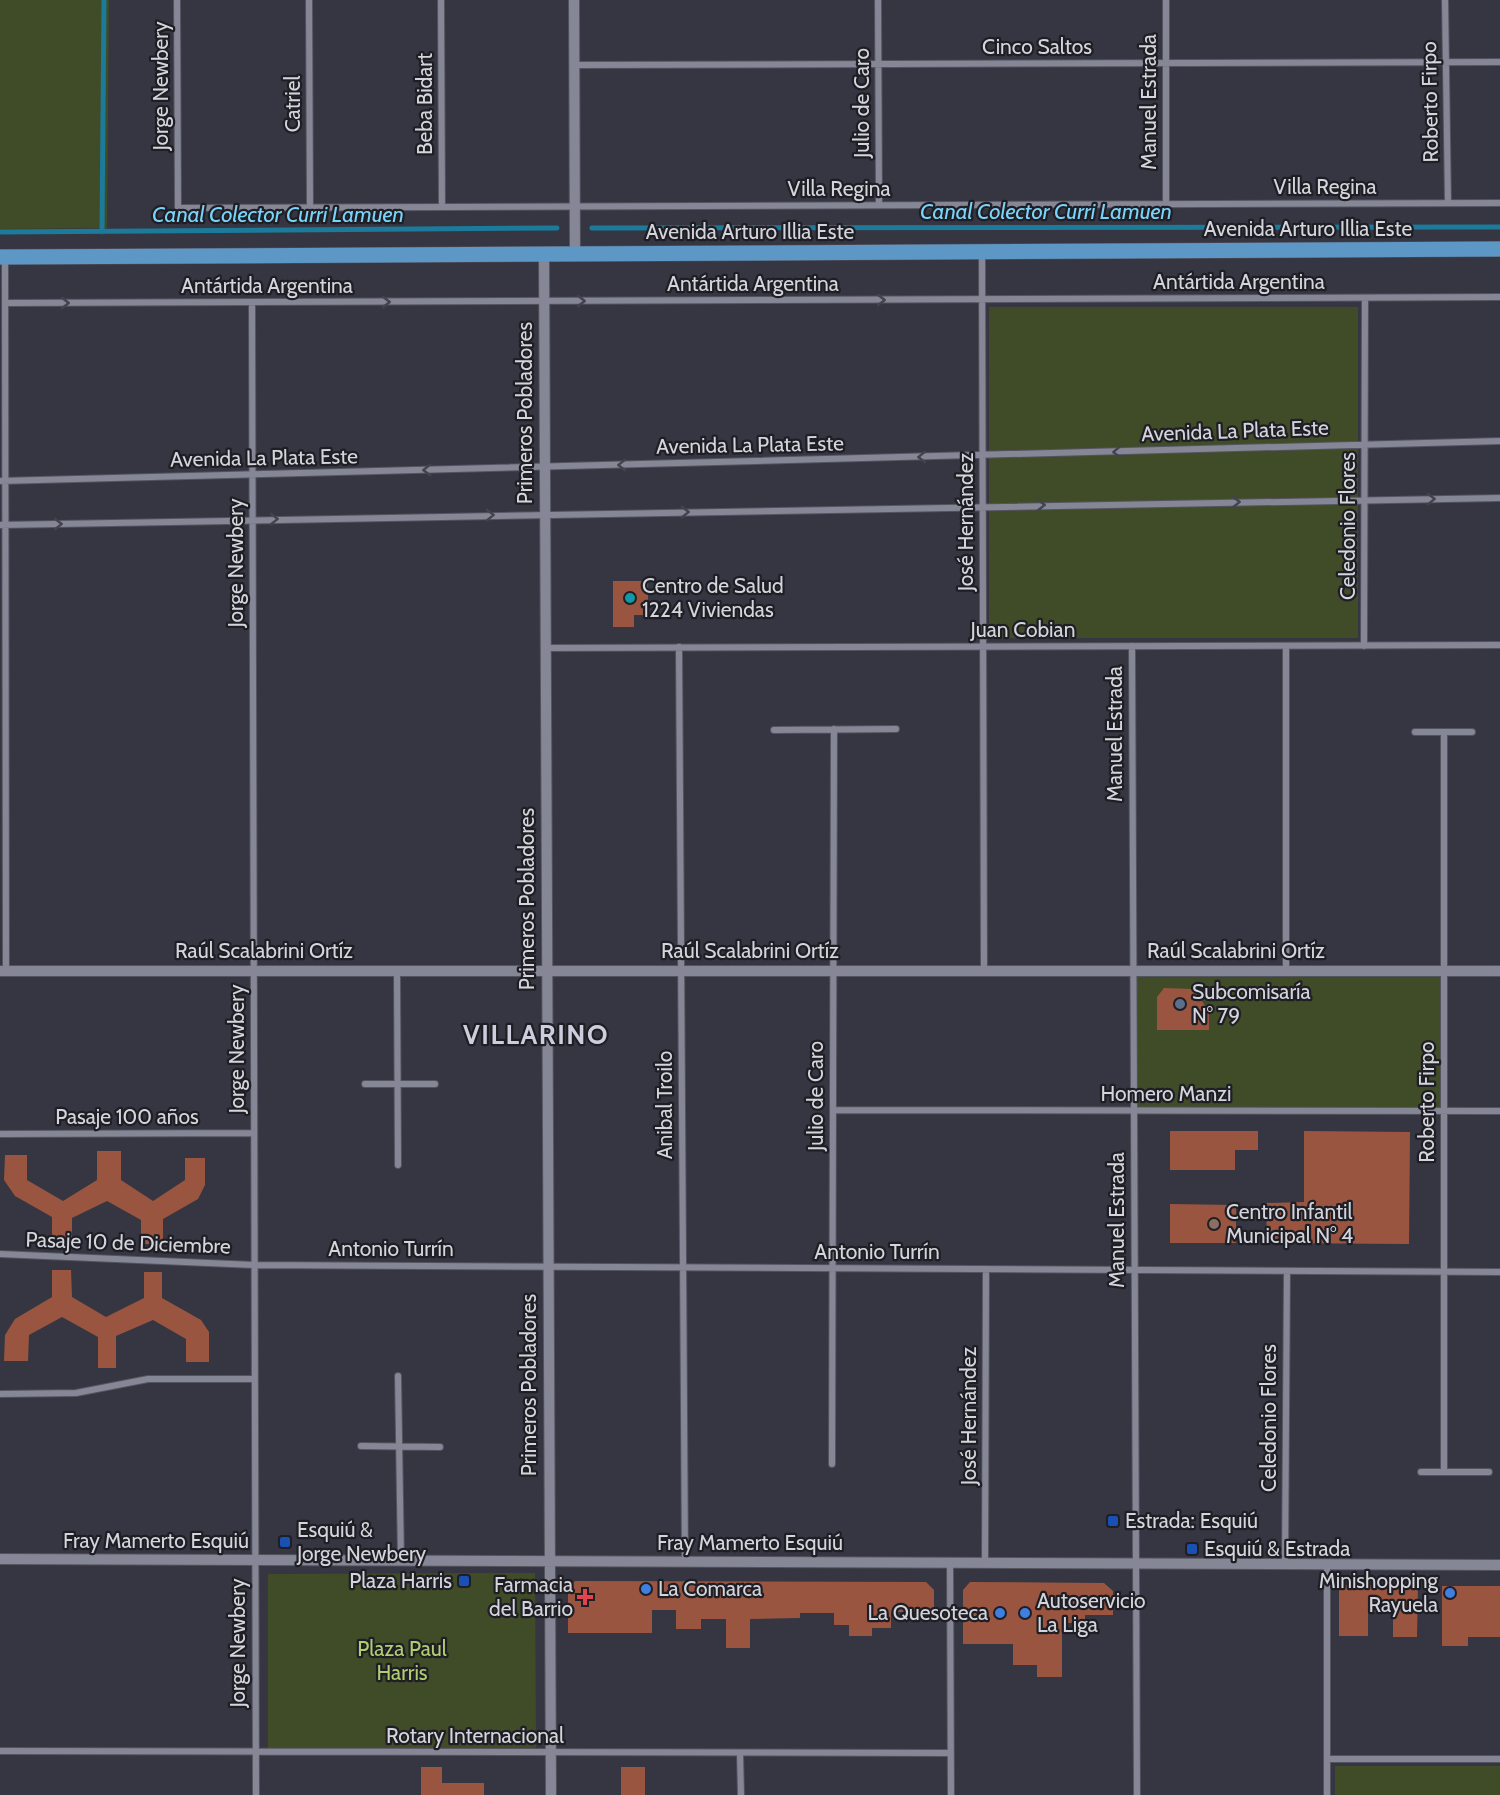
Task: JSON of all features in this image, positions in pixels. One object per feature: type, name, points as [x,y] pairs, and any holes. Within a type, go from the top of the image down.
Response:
[{"type":"main road","name":"Avenida Arturo Illia Este","points":[[3,257],[1500,249]]},
{"type":"street","name":"Jorge Newbery","points":[[177,0],[178,208]]},
{"type":"street","name":"Catriel","points":[[309,0],[310,207]]},
{"type":"street","name":"Beba Bidart","points":[[441,0],[442,207]]},
{"type":"street","points":[[574,0],[575,254]]},
{"type":"street","name":"Julio de Caro","points":[[878,0],[879,205]]},
{"type":"street","name":"Manuel Estrada","points":[[1166,0],[1166,204]]},
{"type":"street","name":"Roberto Firpo","points":[[1445,0],[1448,203]]},
{"type":"street","name":"Cinco Saltos","points":[[574,65],[1500,63]]},
{"type":"street","name":"Villa Regina","points":[[178,208],[1500,203]]},
{"type":"street","name":"José Hernández","points":[[982,252],[984,971]]},
{"type":"street","name":"Primeros Pobladores","points":[[544,255],[551,1795]]},
{"type":"street","points":[[3,257],[6,303],[3,481],[3,971]]},
{"type":"street","name":"Antártida Argentina","points":[[6,303],[1500,297]]},
{"type":"street","name":"Celedonio Flores","points":[[1364,646],[1365,298]]},
{"type":"street","name":"Jorge Newbery","points":[[252,302],[256,1795]]},
{"type":"street","name":"Avenida La Plata Este","points":[[3,481],[1500,441]]},
{"type":"street","points":[[3,525],[1500,498]]},
{"type":"street","name":"Juan Cobian","points":[[546,648],[1500,645]]},
{"type":"street","name":"Manuel Estrada","points":[[1132,646],[1137,1795]]},
{"type":"street","points":[[1286,646],[1286,971]]},
{"type":"street","name":"Anibal Troilo","points":[[679,647],[685,1562]]},
{"type":"street","name":"Julio de Caro","points":[[832,1464],[834,729]]},
{"type":"street","points":[[774,730],[897,729]]},
{"type":"street","points":[[1415,732],[1472,732]]},
{"type":"street","name":"Roberto Firpo","points":[[1444,732],[1444,1472]]},
{"type":"street","name":"Raúl Scalabrini Ortíz","points":[[3,971],[1500,971]]},
{"type":"street","points":[[397,971],[398,1165]]},
{"type":"street","points":[[365,1084],[435,1084]]},
{"type":"street","name":"Homero Manzi","points":[[833,1110],[1500,1111]]},
{"type":"street","name":"Pasaje 100 años","points":[[0,1134],[254,1133]]},
{"type":"street","name":"Pasaje 10 de Diciembre","points":[[0,1254],[254,1265]]},
{"type":"street","name":"Antonio Turrín","points":[[254,1265],[1500,1272]]},
{"type":"street","name":"José Hernández","points":[[985,1563],[986,1269]]},
{"type":"street","name":"Celedonio Flores","points":[[1285,1565],[1287,1271]]},
{"type":"street","points":[[398,1376],[401,1561]]},
{"type":"street","points":[[0,1394],[76,1393],[148,1379],[254,1379]]},
{"type":"street","points":[[361,1446],[440,1447]]},
{"type":"street","points":[[1421,1472],[1489,1472]]},
{"type":"street","name":"Fray Mamerto Esquiú","points":[[0,1559],[1500,1565]]},
{"type":"street","points":[[950,1563],[951,1795]]},
{"type":"street","points":[[1327,1565],[1328,1795]]},
{"type":"street","name":"Rotary Internacional","points":[[0,1751],[950,1754]]},
{"type":"street","points":[[740,1753],[741,1795]]},
{"type":"street","points":[[1327,1759],[1500,1759]]},
{"type":"green space","points":[[0,0],[109,0],[107,228],[0,229]]},
{"type":"green space","points":[[989,307],[1358,307],[1358,638],[989,638]]},
{"type":"green space","points":[[1132,971],[1443,971],[1444,1111],[1133,1111]]},
{"type":"green space","name":"Plaza Paul Harris","points":[[535,1573],[536,1749],[268,1749],[268,1574]]},
{"type":"green space","points":[[1335,1766],[1500,1766],[1500,1795],[1335,1795]]},
{"type":"building","name":"Centro de Salud 1224 Viviendas","points":[[613,581],[648,581],[648,615],[634,615],[634,627],[613,627]]},
{"type":"building","name":"Subcomisaría N° 79","points":[[1164,988],[1193,989],[1209,1011],[1209,1030],[1157,1030],[1157,997]]},
{"type":"building","points":[[1170,1131],[1258,1131],[1258,1150],[1235,1150],[1235,1170],[1170,1170]]},
{"type":"building","points":[[1304,1131],[1410,1132],[1409,1244],[1267,1243],[1266,1203],[1304,1202]]},
{"type":"building","points":[[97,1151],[121,1151],[121,1180],[153,1201],[185,1180],[185,1158],[205,1158],[205,1185],[198,1199],[163,1219],[163,1244],[141,1244],[141,1220],[107,1201],[72,1218],[72,1243],[52,1243],[52,1217],[15,1196],[4,1180],[5,1155],[27,1155],[27,1180],[63,1201],[97,1180]]},
{"type":"building","points":[[1170,1204],[1236,1205],[1236,1243],[1170,1243]]},
{"type":"building","points":[[52,1270],[71,1270],[72,1297],[106,1317],[144,1298],[144,1272],[162,1272],[162,1298],[201,1320],[209,1332],[209,1362],[186,1362],[186,1339],[153,1320],[116,1336],[116,1368],[98,1368],[98,1337],[62,1317],[29,1335],[28,1361],[4,1361],[5,1335],[15,1319],[52,1297]]},
{"type":"building","points":[[575,1581],[926,1582],[934,1590],[934,1612],[891,1612],[891,1628],[872,1628],[872,1636],[849,1636],[849,1625],[834,1625],[834,1613],[800,1613],[800,1618],[750,1619],[750,1648],[726,1648],[726,1619],[701,1619],[701,1629],[676,1629],[676,1610],[652,1610],[652,1633],[568,1633],[568,1588]]},
{"type":"building","points":[[970,1582],[1104,1583],[1113,1591],[1113,1615],[1085,1615],[1085,1623],[1062,1623],[1062,1677],[1037,1677],[1037,1665],[1013,1665],[1013,1644],[963,1644],[963,1590]]},
{"type":"building","points":[[1346,1585],[1418,1586],[1417,1637],[1393,1637],[1393,1612],[1368,1612],[1368,1636],[1339,1636],[1339,1590]]},
{"type":"building","points":[[1442,1586],[1500,1586],[1500,1637],[1468,1637],[1468,1646],[1442,1646]]},
{"type":"building","points":[[421,1767],[442,1767],[442,1783],[484,1783],[484,1795],[421,1795]]},
{"type":"building","points":[[621,1767],[645,1767],[645,1795],[621,1795]]},
{"type":"waterway","points":[[102,232],[104,0]]},
{"type":"waterway","name":"Canal Colector Curri Lamuen","points":[[592,228],[1500,227]]},
{"type":"waterway","name":"Canal Colector Curri Lamuen","points":[[0,232],[557,228]]},
{"type":"place","name":"Centro de Salud 1224 Viviendas","points":[[630,598]]},
{"type":"place","name":"Subcomisaría N° 79","points":[[1180,1004]]},
{"type":"place","name":"Centro Infantil Municipal N° 4","points":[[1214,1224]]},
{"type":"place","name":"Estrada: Esquiú","points":[[1113,1521]]},
{"type":"place","name":"Esquiú & Jorge Newbery","points":[[285,1542]]},
{"type":"place","name":"Esquiú & Estrada","points":[[1192,1549]]},
{"type":"place","name":"Plaza Harris","points":[[464,1581]]},
{"type":"place","name":"La Comarca","points":[[646,1589]]},
{"type":"place","name":"Minishopping Rayuela","points":[[1450,1593]]},
{"type":"place","name":"Farmacia del Barrio","points":[[585,1597]]},
{"type":"place","name":"La Quesoteca","points":[[1000,1613]]},
{"type":"place","name":"Autoservicio La Liga","points":[[1025,1613]]},
{"type":"district","name":"VILLARINO","points":[[536,1035]]}]
